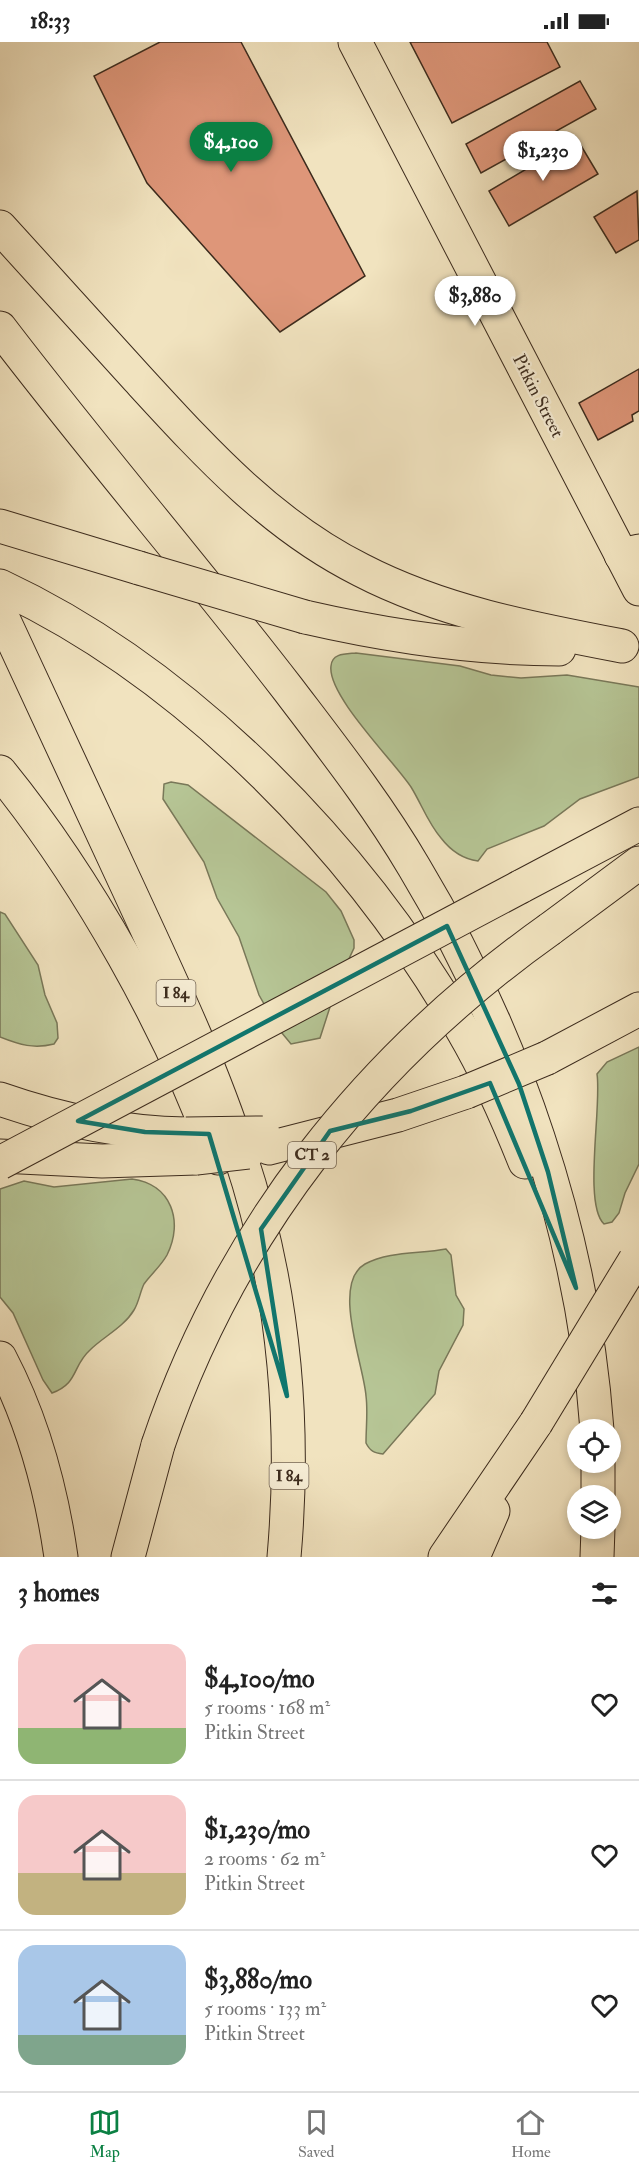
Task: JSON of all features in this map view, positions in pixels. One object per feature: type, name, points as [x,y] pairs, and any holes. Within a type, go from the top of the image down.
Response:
[{"type":"main road","name":"Pitkin Street","points":[[355,42],[630,553],[639,589]]},
{"type":"main road","points":[[0,227],[202,449],[261,505],[302,536],[361,571],[433,602],[527,627],[631,645]]},
{"type":"main road","points":[[0,328],[276,674],[360,785],[414,866],[458,946],[513,1068],[548,1172],[576,1288],[591,1370],[596,1419]]},
{"type":"main road","points":[[0,526],[305,617],[386,633],[477,645],[544,649],[631,645]]},
{"type":"main road","points":[[0,586],[66,621],[153,681],[228,742],[306,820],[381,907],[437,988],[478,1059],[521,1153],[576,1288]]},
{"type":"main road","name":"I 84","points":[[0,612],[187,1018],[218,1091],[241,1156],[262,1234],[277,1307],[287,1396],[289,1482],[284,1557]]},
{"type":"main road","points":[[0,772],[48,837],[96,912],[142,992],[186,1080],[228,1187],[287,1396]]},
{"type":"main road","points":[[0,1162],[639,824]]},
{"type":"main road","name":"CT 2","points":[[128,1557],[158,1444],[191,1359],[219,1301],[262,1227],[310,1157],[356,1101],[416,1037],[482,979],[639,863]]},
{"type":"main road","points":[[0,1156],[102,1161],[191,1146],[266,1141],[337,1130],[405,1113],[466,1092],[547,1059],[639,1009]]},
{"type":"main road","points":[[0,1099],[55,1116],[191,1146]]},
{"type":"main road","points":[[445,1557],[536,1423],[637,1257]]},
{"type":"main road","points":[[0,1358],[21,1402],[40,1455],[53,1507],[61,1557]]},
{"type":"main road","points":[[473,1557],[536,1423]]},
{"type":"main road","points":[[597,1539],[597,1557]]},
{"type":"highlighted area","points":[[447,926],[519,1084],[548,1172],[576,1288],[490,1083],[411,1111],[330,1131],[261,1229],[287,1396],[209,1134],[145,1132],[78,1121]]},
{"type":"green space","points":[[356,653],[460,666],[491,675],[521,678],[567,675],[639,687],[639,777],[580,799],[544,826],[487,849],[478,861],[462,856],[449,847],[436,832],[411,787],[339,693],[333,678],[332,662],[337,656]]},
{"type":"green space","points":[[171,782],[188,785],[326,892],[341,911],[354,940],[354,948],[340,978],[338,993],[330,1007],[320,1038],[291,1044],[277,1027],[259,995],[239,937],[217,898],[204,862],[163,799],[164,784]]},
{"type":"green space","points":[[0,912],[5,914],[38,965],[45,995],[57,1023],[58,1038],[54,1044],[27,1045],[0,1037]]},
{"type":"green space","points":[[639,1047],[639,1164],[625,1193],[619,1213],[612,1222],[604,1224],[598,1213],[594,1176],[597,1074],[607,1062]]},
{"type":"green space","points":[[132,1179],[145,1182],[165,1196],[174,1217],[172,1242],[165,1259],[144,1284],[136,1307],[130,1316],[84,1356],[67,1384],[52,1393],[43,1380],[13,1313],[0,1297],[0,1189],[24,1181],[54,1187]]},
{"type":"green space","points":[[446,1249],[451,1255],[456,1295],[464,1309],[463,1325],[439,1371],[435,1394],[383,1454],[375,1452],[366,1443],[366,1396],[352,1326],[351,1288],[355,1274],[365,1264],[384,1257]]},
{"type":"building","points":[[160,42],[241,42],[365,276],[280,332],[147,183],[94,76]]},
{"type":"building","points":[[410,42],[547,42],[560,67],[452,123]]},
{"type":"building","points":[[580,81],[596,109],[481,173],[466,144]]},
{"type":"building","points":[[577,139],[598,174],[509,226],[489,191]]},
{"type":"building","points":[[637,191],[639,240],[616,253],[594,217]]},
{"type":"building","points":[[639,369],[639,411],[632,415],[633,421],[598,440],[579,403]]}]
